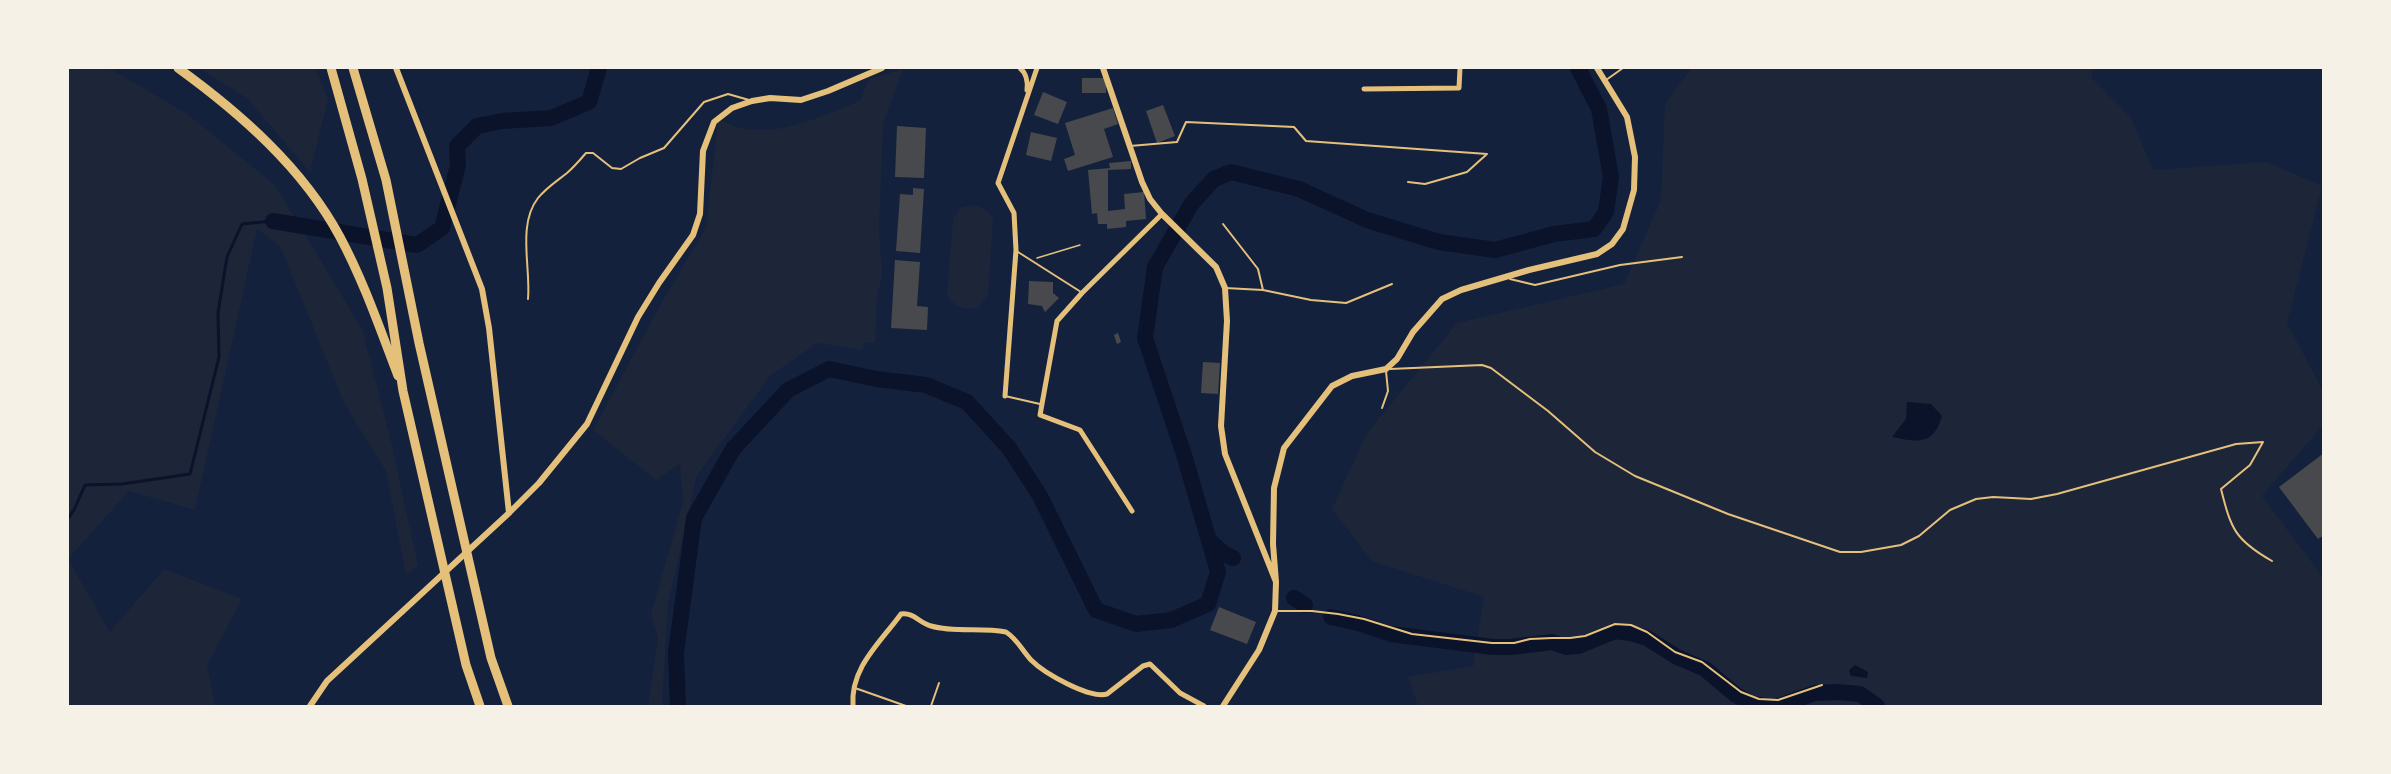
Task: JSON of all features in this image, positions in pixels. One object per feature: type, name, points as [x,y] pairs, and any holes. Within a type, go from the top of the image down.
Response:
[{"type":"highway","points":[[172,68],[191,78]]},
{"type":"highway","points":[[178,68],[262,137],[291,168],[324,211],[355,267],[404,391]]},
{"type":"highway","points":[[330,68],[362,179],[395,330],[404,391],[466,665],[480,706]]},
{"type":"highway","points":[[353,68],[386,180],[419,342],[491,658],[508,706]]},
{"type":"street","points":[[396,68],[482,289],[489,328],[509,513]]},
{"type":"street","points":[[310,706],[327,681],[539,483],[587,424],[638,317],[658,283],[693,235],[700,214],[703,151],[714,122],[732,108],[752,101],[770,98],[801,100],[882,68]]},
{"type":"street","points":[[1020,68],[1024,71],[1028,84],[1025,102]]},
{"type":"street","points":[[1005,396],[1016,250],[1014,213],[998,183],[1037,68]]},
{"type":"street","points":[[1103,68],[1150,199],[1162,214],[1216,267],[1225,288],[1227,321],[1221,426],[1225,454],[1276,582]]},
{"type":"street","points":[[1364,89],[1459,88],[1460,68]]},
{"type":"street","points":[[1223,706],[1253,662],[1275,611],[1276,582],[1273,544],[1275,488],[1284,448],[1316,403],[1332,386],[1352,376],[1386,369],[1397,359],[1413,332],[1442,299],[1461,290],[1504,277],[1597,254],[1612,244],[1623,229],[1634,190],[1635,156],[1627,117],[1597,68]]},
{"type":"street","points":[[1132,511],[1080,430],[1040,415],[1057,321],[1162,214]]},
{"type":"street","points":[[853,706],[853,687],[862,664],[902,614],[908,613],[928,626],[1006,632],[1013,637],[1031,660],[1066,682],[1100,696],[1107,694],[1143,666],[1150,664],[1180,693],[1204,706]]},
{"type":"lane","points":[[1606,81],[1623,68]]},
{"type":"lane","points":[[528,299],[526,242],[532,206],[539,196],[566,174],[586,153],[593,153],[612,168],[621,169],[664,148],[704,102],[728,94],[752,101]]},
{"type":"lane","points":[[1130,147],[1177,142],[1186,122],[1294,127],[1306,141],[1487,154],[1467,172],[1425,184],[1408,182]]},
{"type":"lane","points":[[1223,224],[1258,269],[1263,290]]},
{"type":"lane","points":[[1016,250],[1082,293]]},
{"type":"lane","points":[[1504,277],[1535,285],[1620,265],[1682,257]]},
{"type":"lane","points":[[1225,288],[1263,290],[1346,303],[1392,284]]},
{"type":"lane","points":[[1382,408],[1388,391],[1386,369],[1482,365],[1491,368],[1548,411],[1595,452],[1635,476],[1728,514],[1840,552],[1861,552],[1901,544],[1919,536],[1950,510],[1976,499],[1993,497],[2031,500],[2236,444],[2263,442],[2250,465],[2221,489],[2230,523],[2249,548],[2272,561]]},
{"type":"lane","points":[[1005,396],[1042,404]]},
{"type":"lane","points":[[1275,611],[1312,611],[1364,619],[1412,634],[1492,643],[1570,638],[1585,636],[1615,624],[1630,625],[1647,632],[1675,652],[1702,662],[1741,692],[1759,699],[1778,700],[1822,685]]},
{"type":"lane","points":[[931,706],[939,683]]},
{"type":"lane","points":[[853,687],[906,706]]},
{"type":"path","points":[[1031,260],[1080,245]]},
{"type":"shaded area","points":[[68,68],[109,68],[186,113],[275,185],[362,329],[389,433],[418,565],[406,575],[386,471],[345,405],[280,246],[257,229],[195,510],[129,491],[68,559]]},
{"type":"shaded area","points":[[199,68],[315,68],[328,99],[310,172],[248,99]]},
{"type":"shaded area","points":[[1691,68],[2094,68],[2091,77],[2131,118],[2153,170],[2267,162],[2322,186],[2287,323],[2323,391],[2323,425],[2262,496],[2323,577],[2323,706],[1418,706],[1408,677],[1473,666],[1484,597],[1372,561],[1332,509],[1367,433],[1457,323],[1624,284],[1661,200],[1665,104]]},
{"type":"shaded area","points":[[903,69],[883,124],[879,229],[882,276],[877,296],[875,343],[864,342],[862,350],[817,343],[770,376],[697,475],[668,604],[662,706],[648,706],[658,638],[651,614],[683,502],[680,464],[656,480],[593,430],[662,302],[706,228],[718,119],[745,129],[760,130],[804,122],[860,101],[869,79]]},
{"type":"shaded area","points":[[975,205],[987,211],[993,219],[988,295],[978,308],[968,308],[960,307],[947,296],[953,218],[960,208]]},
{"type":"shaded area","points":[[1907,402],[1931,404],[1942,416],[1934,433],[1929,437],[1923,440],[1910,440],[1892,437],[1906,419]]},
{"type":"shaded area","points":[[68,559],[110,632],[164,569],[242,599],[207,665],[215,706],[68,706]]},
{"type":"shaded area","points":[[1855,665],[1868,672],[1867,678],[1851,676],[1849,670]]},
{"type":"building","points":[[1082,78],[1106,78],[1106,93],[1082,93]]},
{"type":"building","points":[[1043,92],[1067,102],[1058,124],[1034,115]]},
{"type":"building","points":[[1163,105],[1175,136],[1157,143],[1146,111]]},
{"type":"building","points":[[1113,108],[1118,124],[1104,129],[1113,157],[1068,171],[1064,159],[1075,155],[1065,123]]},
{"type":"building","points":[[897,126],[926,128],[924,178],[895,177]]},
{"type":"building","points":[[1031,132],[1057,138],[1051,161],[1026,155]]},
{"type":"building","points":[[1131,161],[1131,169],[1108,170],[1108,211],[1125,209],[1124,194],[1144,192],[1146,219],[1126,221],[1126,227],[1107,229],[1107,224],[1098,224],[1097,213],[1092,214],[1088,170],[1110,168],[1109,163]]},
{"type":"building","points":[[913,188],[924,189],[920,253],[896,251],[900,194],[913,195]]},
{"type":"building","points":[[895,260],[920,262],[917,306],[928,307],[927,330],[891,328]]},
{"type":"building","points":[[1029,281],[1053,282],[1053,293],[1059,298],[1045,312],[1042,306],[1028,304]]},
{"type":"building","points":[[1118,333],[1121,342],[1117,344],[1114,335]]},
{"type":"building","points":[[1203,362],[1220,363],[1218,394],[1201,393]]},
{"type":"building","points":[[2324,453],[2324,535],[2318,539],[2279,487]]},
{"type":"building","points":[[1219,607],[1256,622],[1247,644],[1210,630]]},
{"type":"waterway","points":[[273,221],[417,245],[442,228],[458,165],[457,146],[477,126],[502,121],[551,118],[589,102],[599,68]]},
{"type":"waterway","points":[[678,706],[676,653],[694,518],[733,449],[788,390],[829,369],[877,379],[926,385],[967,402],[1009,448],[1040,496],[1096,610],[1136,624],[1171,620],[1208,604],[1218,572],[1185,458],[1145,338],[1155,267],[1192,203],[1214,179],[1231,172],[1299,189],[1367,220],[1439,242],[1495,250],[1554,234],[1594,229],[1606,212],[1611,177],[1599,109],[1578,68]]},
{"type":"waterway","points":[[68,518],[85,485],[122,484],[190,474],[219,357],[218,313],[227,257],[242,224],[273,221]]},
{"type":"waterway","points":[[1211,542],[1223,553],[1233,558]]},
{"type":"waterway","points":[[1294,598],[1305,605]]},
{"type":"waterway","points":[[1331,617],[1391,634],[1493,647],[1552,642],[1566,647],[1578,646],[1615,631],[1631,633],[1647,638],[1677,657],[1705,669],[1736,695],[1753,704],[1766,706]]},
{"type":"waterway","points":[[1778,706],[1815,693],[1837,692],[1860,694],[1877,706]]}]
